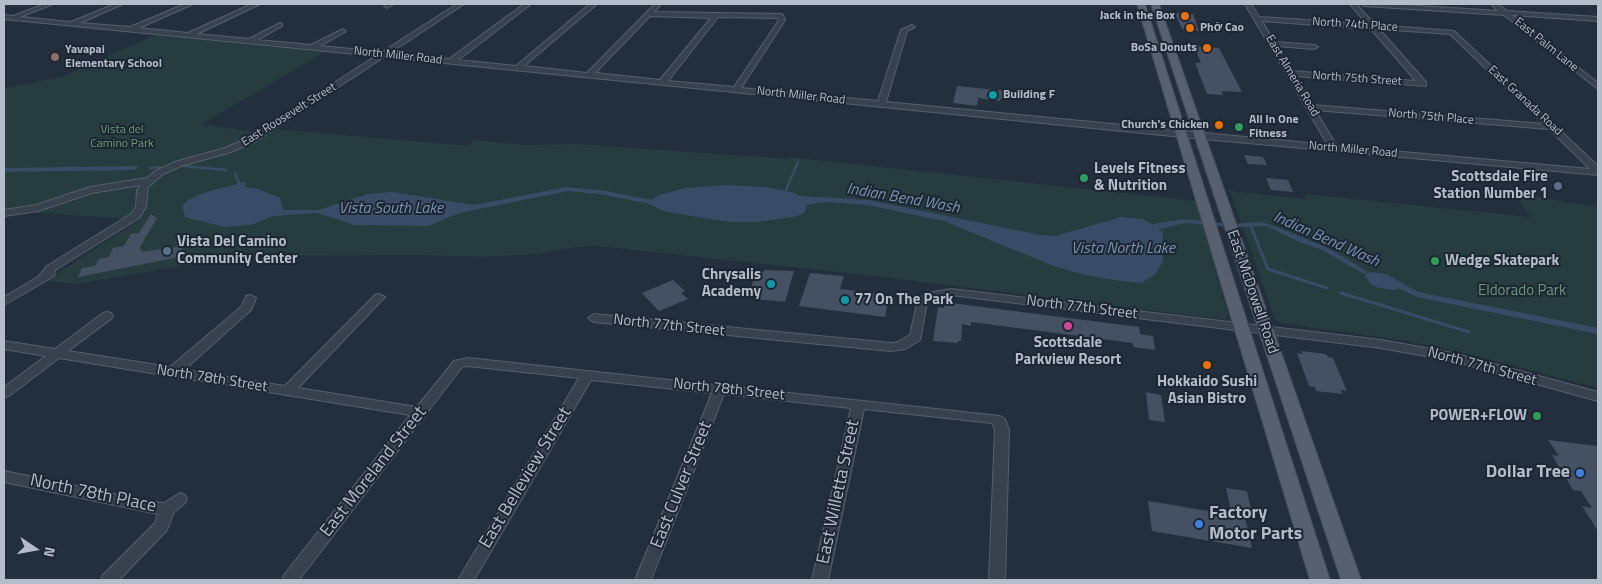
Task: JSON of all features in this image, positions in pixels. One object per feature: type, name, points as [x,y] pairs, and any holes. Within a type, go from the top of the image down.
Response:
[{"type":"main road","name":"East McDowell Road","points":[[1141,4],[1320,580]]},
{"type":"main road","name":"East McDowell Road","points":[[1155,4],[1351,580]]},
{"type":"street","points":[[13,18],[50,4]]},
{"type":"street","points":[[70,24],[120,4]]},
{"type":"street","points":[[130,30],[190,4]]},
{"type":"street","points":[[189,36],[257,4]]},
{"type":"street","name":"East Roosevelt Street","points":[[148,182],[160,172],[178,164],[228,150],[248,142],[461,4]]},
{"type":"street","points":[[450,62],[528,4]]},
{"type":"street","points":[[518,68],[594,4]]},
{"type":"street","points":[[589,75],[658,4]]},
{"type":"street","name":"East Almeria Road","points":[[1248,4],[1334,148]]},
{"type":"street","points":[[1353,4],[1374,27]]},
{"type":"street","points":[[1364,4],[1598,19]]},
{"type":"street","name":"East Palm Lane","points":[[1494,4],[1598,87]]},
{"type":"street","points":[[650,14],[781,16],[782,20],[736,90]]},
{"type":"street","points":[[662,82],[717,15]]},
{"type":"street","name":"North Miller Road","points":[[4,17],[1200,136],[1598,171]]},
{"type":"street","points":[[1584,18],[1598,28]]},
{"type":"street","name":"North 74th Place","points":[[1258,19],[1452,32]]},
{"type":"street","points":[[250,41],[280,26]]},
{"type":"street","points":[[881,104],[904,30],[912,27]]},
{"type":"street","name":"North 75th Street","points":[[1290,74],[1423,84],[1374,27]]},
{"type":"street","points":[[313,47],[343,31]]},
{"type":"street","name":"East Granada Road","points":[[1452,32],[1598,171]]},
{"type":"street","points":[[1273,44],[1314,47]]},
{"type":"street","name":"North 75th Place","points":[[1310,107],[1552,127]]},
{"type":"street","points":[[4,213],[38,208],[90,190],[148,182]]},
{"type":"street","points":[[4,302],[43,276],[60,270],[139,211],[142,202],[142,191],[148,182]]},
{"type":"street","name":"North 77th Street","points":[[594,318],[890,347],[901,346],[916,337],[922,301],[931,295],[951,292],[1381,344],[1452,357],[1598,398]]},
{"type":"street","points":[[287,391],[379,297]]},
{"type":"street","points":[[173,372],[238,316],[247,307],[250,298]]},
{"type":"street","points":[[4,393],[107,316]]},
{"type":"street","name":"North 78th Street","points":[[4,345],[421,412]]},
{"type":"street","name":"North 78th Street","points":[[458,364],[468,362],[990,418],[1000,422],[1002,430],[997,580]]},
{"type":"street","name":"East Moreland Street","points":[[290,580],[458,364]]},
{"type":"street","name":"East Belleview Street","points":[[466,580],[587,376]]},
{"type":"street","name":"East Culver Street","points":[[643,580],[720,389]]},
{"type":"street","name":"East Willetta Street","points":[[820,580],[858,404]]},
{"type":"street","name":"North 78th Place","points":[[4,476],[152,508],[167,509],[180,499]]},
{"type":"street","points":[[109,580],[162,526],[167,509]]},
{"type":"green space","name":"Vista del Camino Park","points":[[155,35],[325,52],[202,124],[267,134],[275,129],[469,146],[474,140],[526,145],[577,144],[789,159],[790,157],[1196,201],[1228,315],[1225,319],[1220,319],[883,277],[598,246],[575,247],[537,254],[482,257],[420,255],[239,256],[77,284],[45,281],[139,220],[4,210],[4,88],[62,77]]},
{"type":"green space","name":"Eldorado Park","points":[[1230,191],[1306,199],[1305,194],[1531,217],[1512,193],[1598,207],[1598,388],[1461,352],[1407,341],[1281,323],[1275,320]]},
{"type":"water","points":[[139,167],[134,170],[4,172],[4,168]]},
{"type":"water","points":[[245,182],[245,187],[258,189],[280,198],[283,210],[318,210],[368,194],[392,192],[474,205],[566,187],[606,191],[652,200],[659,195],[686,188],[725,185],[764,187],[792,192],[800,196],[869,200],[1040,235],[1056,236],[1121,217],[1143,219],[1152,224],[1183,219],[1231,224],[1261,222],[1330,249],[1368,272],[1364,274],[1322,250],[1297,241],[1267,226],[1231,227],[1186,223],[1159,229],[1163,233],[1163,262],[1155,274],[1142,283],[1120,281],[1084,275],[1051,265],[944,221],[867,205],[826,202],[807,205],[804,213],[794,217],[756,222],[731,222],[697,217],[664,211],[647,203],[569,191],[459,213],[428,226],[355,225],[317,213],[273,216],[251,225],[224,227],[185,217],[182,206],[188,200],[203,193]]},
{"type":"water","points":[[1370,272],[1386,274],[1418,292],[1598,328],[1598,334],[1417,297],[1398,288],[1395,290],[1379,288],[1370,284],[1365,275]]},
{"type":"building","points":[[1175,13],[1193,14],[1199,31],[1182,29]]},
{"type":"building","points":[[1194,46],[1219,48],[1242,92],[1222,91],[1223,95],[1207,94],[1195,63],[1201,63]]},
{"type":"building","name":"Building F","points":[[957,86],[1007,91],[1006,99],[1000,99],[1000,101],[978,98],[977,106],[953,103]]},
{"type":"building","points":[[1244,155],[1263,157],[1267,165],[1248,164]]},
{"type":"building","points":[[1266,178],[1288,180],[1293,192],[1271,190]]},
{"type":"building","name":"Vista Del Camino Community Center","points":[[151,214],[157,218],[139,249],[142,249],[141,252],[183,246],[179,257],[78,277],[82,268],[95,266],[99,259],[109,257],[113,248],[124,246],[131,234],[139,233]]},
{"type":"building","name":"Chrysalis Academy","points":[[764,270],[794,271],[785,302],[754,299],[756,295],[748,294],[754,279],[746,278],[749,271],[764,272]]},
{"type":"building","name":"77 On The Park","points":[[810,273],[844,276],[840,289],[889,295],[885,317],[799,306]]},
{"type":"building","name":"Chrysalis Academy","points":[[673,280],[685,291],[681,293],[688,299],[659,311],[642,293]]},
{"type":"building","name":"Scottsdale Parkview Resort","points":[[951,303],[1139,327],[1140,334],[1153,336],[1155,350],[1133,347],[1133,343],[971,322],[971,326],[962,324],[961,341],[958,341],[958,343],[933,341],[938,307],[944,308],[944,305],[951,306]]},
{"type":"building","points":[[1301,351],[1326,354],[1328,357],[1333,358],[1347,391],[1341,390],[1343,394],[1316,391],[1315,387],[1309,386],[1297,353],[1303,354]]},
{"type":"building","points":[[1146,392],[1161,395],[1165,422],[1149,420]]},
{"type":"building","name":"Dollar Tree","points":[[1548,440],[1598,446],[1598,531],[1582,506],[1592,508],[1581,491],[1573,490],[1552,455],[1559,456]]},
{"type":"building","name":"Factory Motor Parts","points":[[1226,488],[1247,491],[1251,509],[1243,508],[1252,548],[1152,531],[1148,501],[1232,515]]},
{"type":"waterway","points":[[786,190],[798,162]]},
{"type":"waterway","name":"Indian Bend Wash","points":[[183,166],[226,170]]},
{"type":"waterway","name":"Indian Bend Wash","points":[[149,168],[159,167]]},
{"type":"waterway","name":"Indian Bend Wash","points":[[235,174],[239,183],[237,187]]},
{"type":"waterway","points":[[1250,224],[1268,269],[1327,288]]},
{"type":"waterway","points":[[1341,293],[1469,332]]},
{"type":"place","name":"Jack in the Box","points":[[1185,16]]},
{"type":"place","name":"Phở Cao","points":[[1190,28]]},
{"type":"place","name":"BoSa Donuts","points":[[1207,48]]},
{"type":"place","name":"Yavapai Elementary School","points":[[55,57]]},
{"type":"place","name":"Building F","points":[[993,95]]},
{"type":"place","name":"Church's Chicken","points":[[1219,125]]},
{"type":"place","name":"All In One Fitness","points":[[1239,127]]},
{"type":"place","name":"Levels Fitness & Nutrition","points":[[1084,178]]},
{"type":"place","name":"Scottsdale Fire Station Number 1","points":[[1558,186]]},
{"type":"place","name":"Vista Del Camino Community Center","points":[[167,251]]},
{"type":"place","name":"Wedge Skatepark","points":[[1435,261]]},
{"type":"place","name":"Chrysalis Academy","points":[[771,284]]},
{"type":"place","name":"77 On The Park","points":[[845,300]]},
{"type":"place","name":"Scottsdale Parkview Resort","points":[[1068,326]]},
{"type":"place","name":"Hokkaido Sushi Asian Bistro","points":[[1207,365]]},
{"type":"place","name":"POWER+FLOW","points":[[1537,416]]},
{"type":"place","name":"Dollar Tree","points":[[1580,473]]},
{"type":"place","name":"Factory Motor Parts","points":[[1199,524]]},
{"type":"water label","name":"Vista South Lake","points":[[391,209]]},
{"type":"water label","name":"Vista North Lake","points":[[1123,249]]}]
